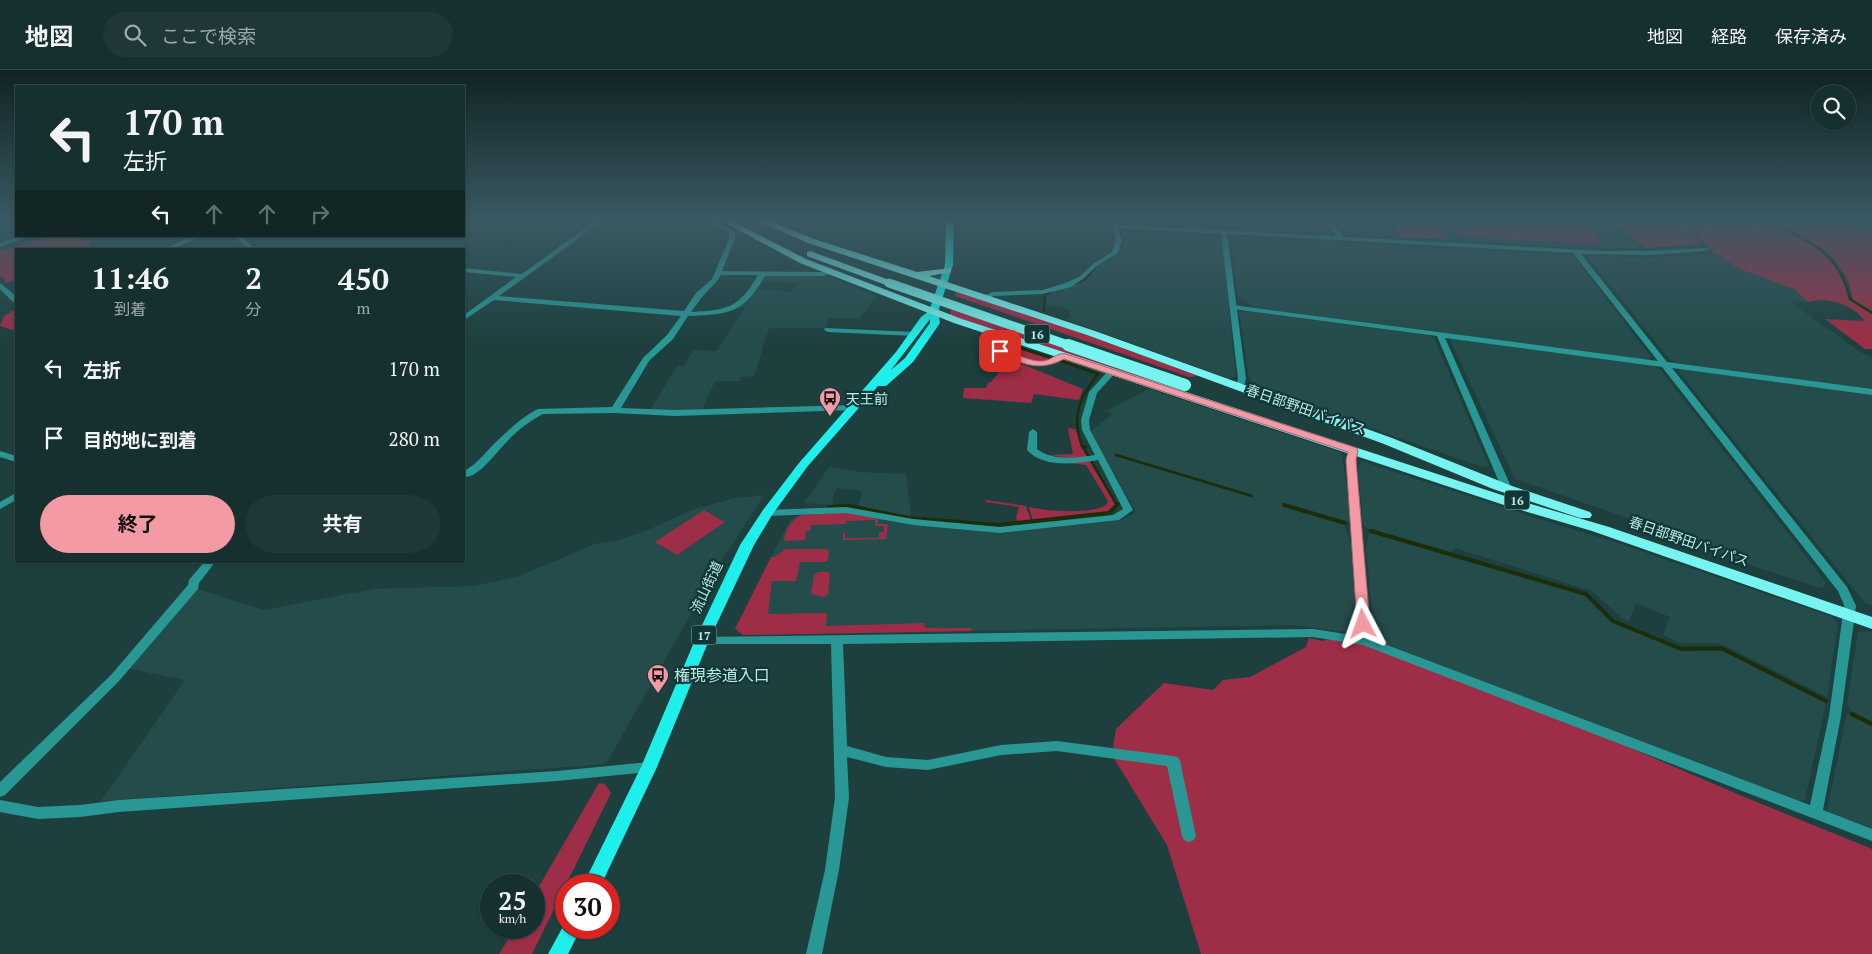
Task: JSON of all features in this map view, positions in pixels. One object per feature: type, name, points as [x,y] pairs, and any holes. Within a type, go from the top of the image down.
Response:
[{"type":"highway","name":"16","points":[[803,260],[933,312],[1063,356],[1509,502],[1604,530]]},
{"type":"highway","name":"春日部野田バイパス","points":[[828,260],[1188,383],[1604,530],[1849,611],[1872,614]]},
{"type":"highway","name":"春日部野田バイパス","points":[[841,260],[893,281]]},
{"type":"highway","name":"16","points":[[871,260],[985,297],[1388,441],[1507,489]]},
{"type":"highway","points":[[911,273],[931,274],[948,270]]},
{"type":"highway","name":"春日部野田バイパス","points":[[1188,383],[1507,489],[1849,611],[1872,624]]},
{"type":"main road","name":"流山街道","points":[[853,408],[914,354],[935,323],[933,312],[948,270],[949,260]]},
{"type":"main road","name":"流山街道","points":[[597,874],[649,767],[730,578],[767,513],[803,465],[915,334],[924,319],[933,312]]},
{"type":"main road","points":[[558,954],[566,939]]},
{"type":"street","points":[[465,317],[545,260]]},
{"type":"street","points":[[615,410],[646,360],[670,337],[699,295],[719,273],[723,260]]},
{"type":"street","points":[[985,297],[993,294],[1043,292],[1068,285],[1081,278],[1103,260]]},
{"type":"street","points":[[1227,260],[1242,379],[1239,388]]},
{"type":"street","points":[[1582,260],[1843,590],[1849,611],[1835,716],[1815,814]]},
{"type":"street","points":[[465,270],[524,276]]},
{"type":"street","points":[[719,273],[824,274],[829,272]]},
{"type":"street","points":[[492,298],[687,314],[714,312],[738,305],[747,298],[763,273]]},
{"type":"street","points":[[0,286],[15,299]]},
{"type":"street","points":[[1233,307],[1872,392]]},
{"type":"street","points":[[828,330],[915,334]]},
{"type":"street","points":[[1440,334],[1507,489]]},
{"type":"street","points":[[996,349],[1033,364],[1048,364],[1063,356]]},
{"type":"street","points":[[767,513],[846,510],[913,522],[1000,530],[1115,518],[1128,510],[1086,430],[1085,420],[1093,392],[1112,372]]},
{"type":"street","points":[[465,473],[486,460],[500,443],[533,415],[541,411],[615,410],[675,413],[853,408]]},
{"type":"street","points":[[1033,432],[1032,450],[1040,456],[1081,460],[1100,457]]},
{"type":"street","points":[[1353,451],[1351,460],[1365,641]]},
{"type":"street","points":[[0,454],[15,459]]},
{"type":"street","points":[[0,506],[15,497]]},
{"type":"street","points":[[0,791],[115,678],[194,586],[193,583],[209,563]]},
{"type":"street","points":[[702,640],[837,640],[1313,633],[1365,641],[1872,835]]},
{"type":"street","points":[[814,954],[832,870],[842,798],[837,640]]},
{"type":"street","points":[[841,750],[886,762],[928,765],[1001,750],[1057,746],[1173,761],[1189,836]]},
{"type":"street","points":[[0,806],[38,813],[80,811],[119,806],[556,776],[649,767]]},
{"type":"shaded area","points":[[0,260],[15,260],[15,280],[5,283],[4,278],[0,276]]},
{"type":"shaded area","points":[[1108,260],[1224,260],[1236,376],[1229,379],[1065,319],[1070,318],[1070,311],[1061,307],[1045,306],[1046,294],[1077,284],[1088,277],[1101,264]]},
{"type":"shaded area","points":[[1233,260],[1576,260],[1651,357],[1648,360],[1257,308],[1238,298]]},
{"type":"shaded area","points":[[1590,260],[1728,260],[1735,267],[1794,289],[1808,302],[1789,301],[1862,353],[1872,357],[1872,389],[1678,363],[1671,361]]},
{"type":"shaded area","points":[[1728,260],[1831,260],[1838,267],[1847,286],[1848,299],[1872,314],[1872,349],[1865,349],[1825,319],[1865,321],[1854,310],[1832,301],[1816,300],[1808,302],[1794,289],[1735,267]]},
{"type":"shaded area","points":[[1835,260],[1872,260],[1872,311],[1853,300],[1849,283]]},
{"type":"shaded area","points":[[765,274],[826,275],[876,296],[860,318],[828,318],[826,328],[769,328],[754,376],[741,377],[740,381],[715,381],[702,411],[650,410],[678,365],[684,366],[694,350],[716,351],[745,308],[735,307],[754,289],[791,292],[797,283],[760,281]]},
{"type":"shaded area","points":[[957,290],[1198,376],[1189,377],[955,296]]},
{"type":"shaded area","points":[[951,307],[1177,388],[1177,389],[950,315]]},
{"type":"shaded area","points":[[15,310],[15,331],[0,326],[4,316]]},
{"type":"shaded area","points":[[1244,311],[1427,335],[1434,338],[1489,466],[1483,467],[1257,389],[1252,384],[1248,373],[1239,312]]},
{"type":"shaded area","points":[[984,335],[1053,359],[1046,362],[1027,360],[979,338]]},
{"type":"shaded area","points":[[1450,340],[1651,365],[1660,369],[1825,581],[1825,586],[1820,588],[1759,568],[1657,528],[1515,479]]},
{"type":"shaded area","points":[[980,347],[1083,389],[1079,400],[1034,394],[1031,403],[963,398],[964,388],[986,388],[988,383],[1000,371],[994,367],[998,362],[994,358],[979,357]]},
{"type":"shaded area","points":[[1680,369],[1872,394],[1872,605],[1865,603],[1678,371]]},
{"type":"shaded area","points":[[1149,389],[1342,453],[1351,520],[1344,524],[1351,544],[1357,630],[1350,633],[1295,625],[743,635],[735,629],[790,520],[801,515],[845,512],[906,524],[999,533],[1121,520],[1136,512],[1090,432],[1112,414],[1106,411]]},
{"type":"shaded area","points":[[1068,428],[1075,429],[1088,458],[1077,459],[1048,455],[1073,454]]},
{"type":"shaded area","points":[[1090,461],[1118,504],[1108,513],[1033,521],[1029,507],[1058,511],[1081,511],[1092,510],[1107,504],[1108,501],[1086,465],[1059,462]]},
{"type":"shaded area","points":[[1362,461],[1615,542],[1830,616],[1838,623],[1827,697],[1726,646],[1716,643],[1680,643],[1663,635],[1670,617],[1636,603],[1629,621],[1623,619],[1592,591],[1455,548],[1451,553],[1370,530],[1363,525],[1358,466]]},
{"type":"shaded area","points":[[829,467],[860,472],[906,474],[911,517],[858,506],[862,493],[857,490],[837,488],[832,505],[804,503]]},
{"type":"shaded area","points":[[764,495],[717,568],[606,764],[101,801],[185,680],[126,668],[197,589],[264,610],[374,589],[473,586],[517,577],[595,544],[619,540],[648,530],[692,510],[735,498]]},
{"type":"shaded area","points":[[986,500],[1026,506],[1031,521],[1018,522],[1016,518],[1019,507],[986,502]]},
{"type":"shaded area","points":[[704,510],[725,522],[677,555],[655,542]]},
{"type":"shaded area","points":[[845,512],[878,519],[878,524],[888,524],[886,539],[843,540],[843,533],[845,533],[845,538],[879,538],[879,532],[884,532],[884,526],[875,526],[875,520],[846,521],[846,524],[811,525],[810,531],[806,531],[805,540],[784,541],[789,526],[801,515]]},
{"type":"shaded area","points":[[1370,532],[1585,595],[1610,621],[1683,651],[1724,651],[1826,702],[1805,800],[1795,801],[1387,646],[1374,635],[1366,547]]},
{"type":"shaded area","points":[[785,549],[826,549],[829,551],[828,560],[825,562],[800,562],[796,581],[772,581],[768,614],[827,613],[826,626],[924,623],[925,628],[971,628],[972,631],[743,635],[735,629],[771,557],[775,557]]},
{"type":"shaded area","points":[[818,572],[828,572],[830,574],[828,594],[824,597],[811,594],[814,575]]},
{"type":"shaded area","points":[[1858,632],[1872,632],[1872,723],[1854,714],[1847,705]]},
{"type":"shaded area","points":[[1341,634],[1584,728],[1872,849],[1872,954],[1201,954],[1167,845],[1112,755],[1116,729],[1164,683],[1213,690],[1223,680],[1250,677],[1306,647],[1309,638],[1323,641]]},
{"type":"shaded area","points":[[1847,713],[1872,726],[1872,831],[1836,817],[1827,810]]},
{"type":"shaded area","points":[[599,783],[605,784],[611,793],[571,874],[555,874],[555,907],[545,928],[545,876]]},
{"type":"shaded area","points":[[508,939],[539,939],[532,954],[499,954]]},
{"type":"waterway","points":[[1831,260],[1845,282],[1850,299],[1872,313]]},
{"type":"waterway","points":[[1076,283],[1085,279],[1095,268]]},
{"type":"waterway","points":[[1044,311],[1045,294],[1051,292]]},
{"type":"waterway","points":[[1011,345],[1054,359]]},
{"type":"waterway","points":[[1061,361],[1098,374],[1086,391],[1077,416],[1082,446]]},
{"type":"waterway","points":[[1082,446],[1086,447]]},
{"type":"waterway","points":[[1082,446],[1089,457]]},
{"type":"waterway","points":[[1116,455],[1252,496]]},
{"type":"waterway","points":[[1091,461],[1117,505]]},
{"type":"waterway","points":[[829,507],[849,506],[909,518],[998,525],[1109,513],[1117,505]]},
{"type":"waterway","points":[[1284,505],[1345,523]]},
{"type":"waterway","points":[[1371,531],[1586,594],[1613,621],[1681,649],[1721,648],[1826,701]]},
{"type":"waterway","points":[[1852,714],[1872,724]]},
{"type":"place","name":"天王前","points":[[830,417]]},
{"type":"place","name":"権現参道入口","points":[[658,694]]},
{"type":"route","points":[[1000,351],[1033,364],[1048,364],[1063,356],[1285,427],[1353,451],[1351,460],[1363,624]]}]
